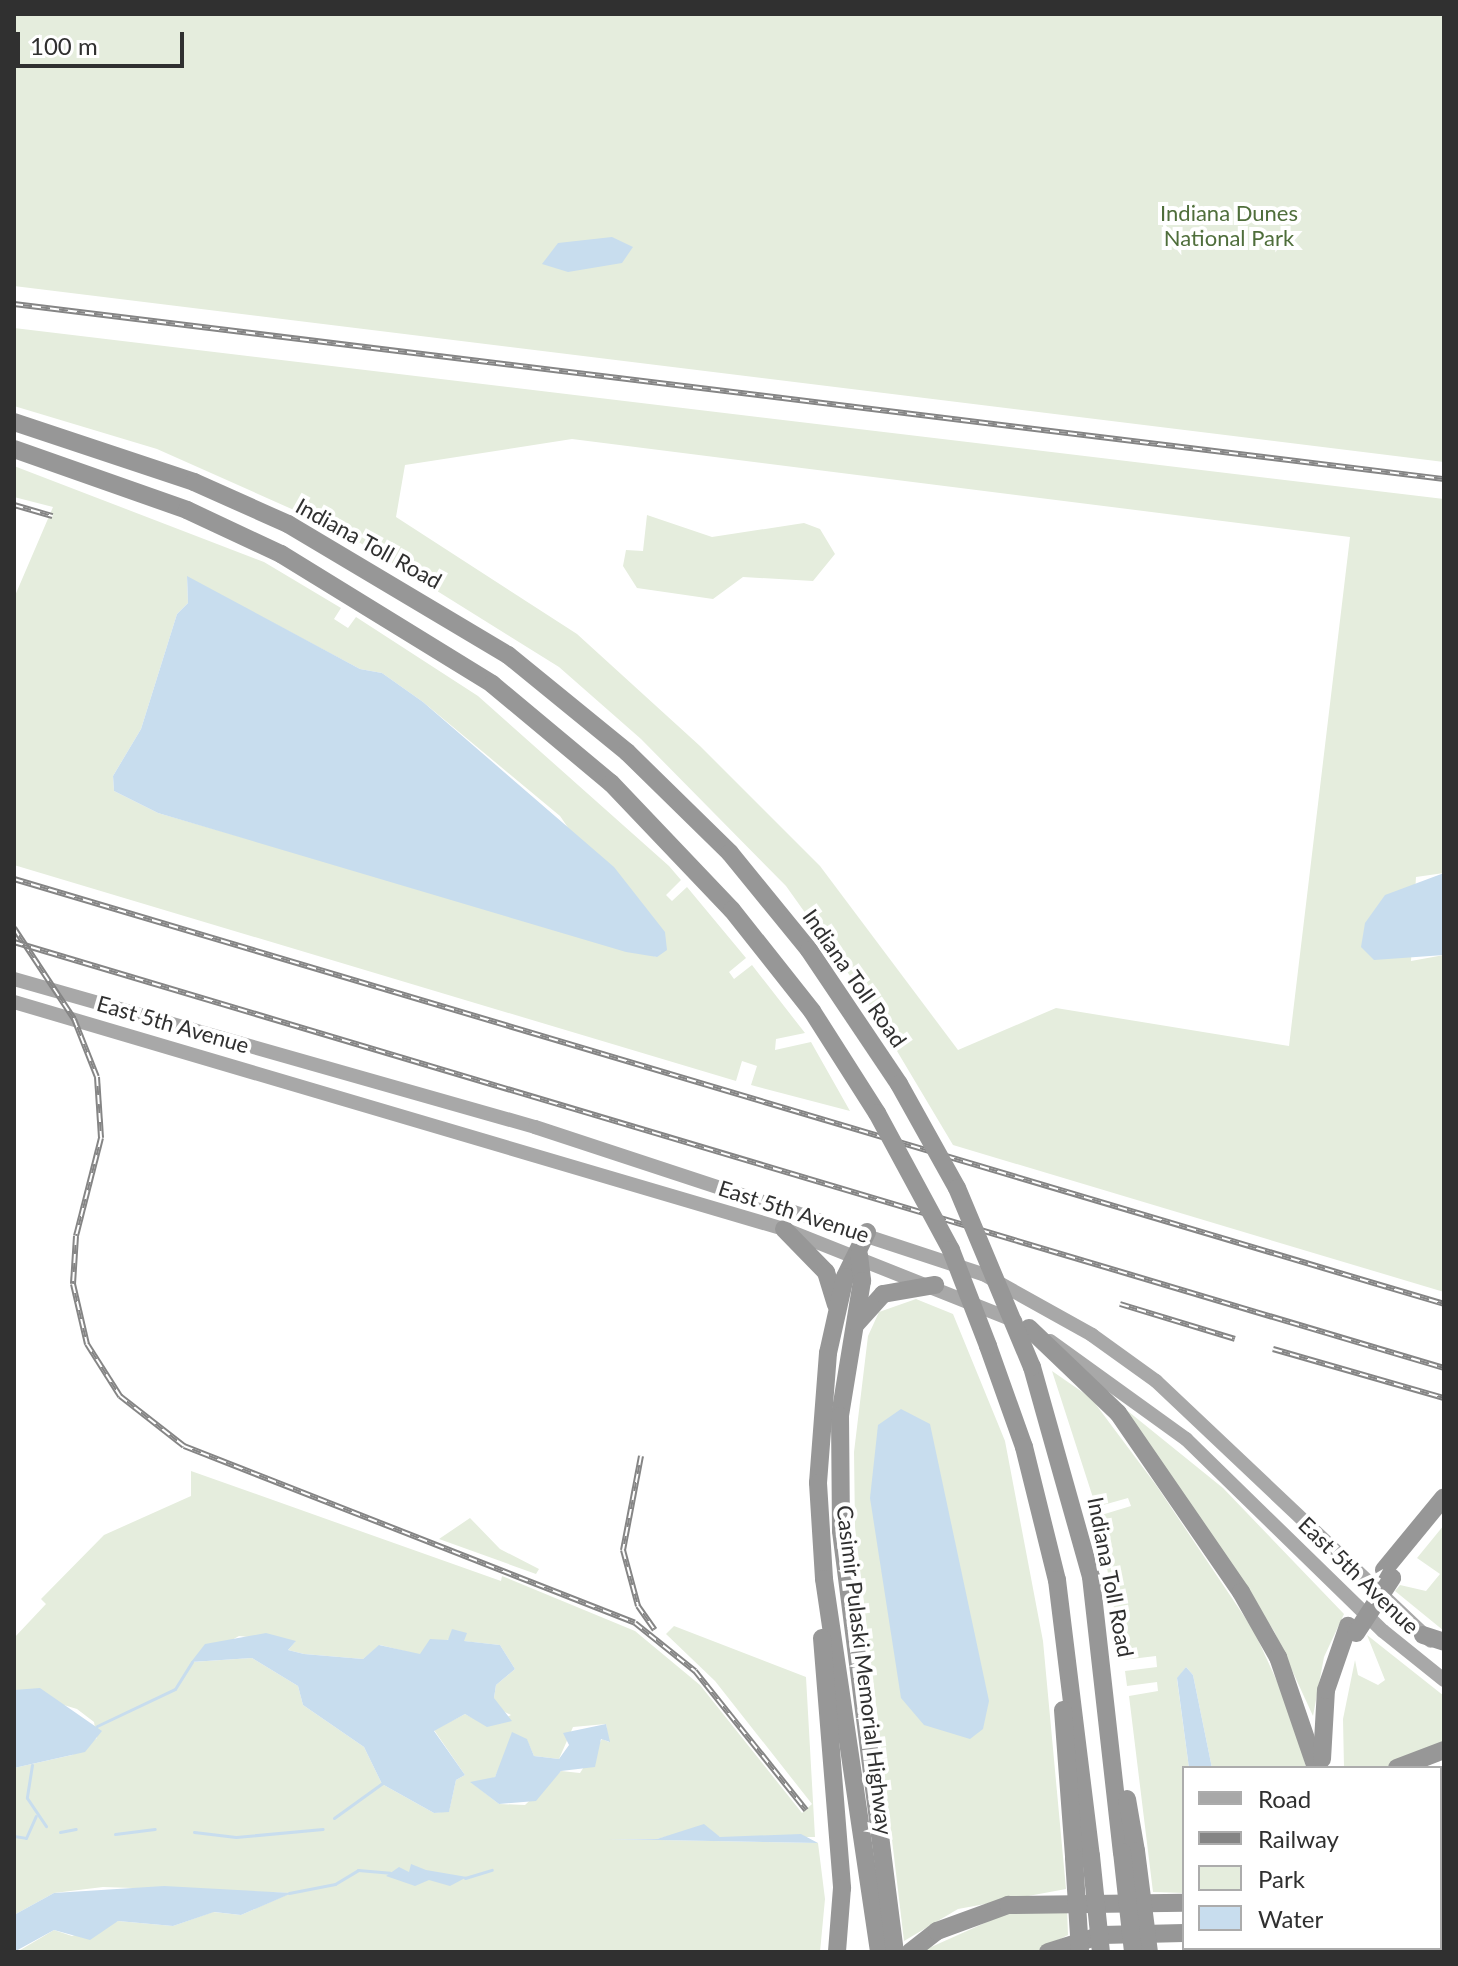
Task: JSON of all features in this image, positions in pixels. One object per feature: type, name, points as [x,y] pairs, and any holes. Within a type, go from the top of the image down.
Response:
[{"type":"highway","name":"Indiana Toll Road","points":[[14,422],[194,482],[288,524],[508,655],[627,752],[730,853],[818,961],[899,1084],[957,1188],[1032,1367],[1091,1577],[1129,1852],[1133,1952]]},
{"type":"highway","points":[[14,449],[187,510],[281,554],[492,684],[611,783],[732,910],[812,1011],[877,1113],[951,1250],[1024,1447],[1068,1647],[1063,1706],[1083,1857],[1101,1952]]},
{"type":"highway","points":[[784,1229],[826,1272],[837,1309]]},
{"type":"highway","name":"Casimir Pulaski Memorial Highway","points":[[867,1232],[837,1309],[818,1483],[824,1579],[878,1946]]},
{"type":"highway","name":"Casimir Pulaski Memorial Highway","points":[[859,1255],[862,1281],[839,1444],[856,1656],[895,1952]]},
{"type":"highway","points":[[853,1328],[883,1294],[935,1285]]},
{"type":"highway","points":[[1029,1328],[1118,1413],[1241,1592],[1278,1657],[1315,1766]]},
{"type":"highway","points":[[818,1483],[829,1489],[846,1636],[856,1656]]},
{"type":"highway","points":[[1323,1766],[1326,1690],[1352,1630],[1444,1497]]},
{"type":"highway","points":[[1388,1574],[1444,1512]]},
{"type":"highway","points":[[824,1579],[841,1914],[837,1952]]},
{"type":"highway","points":[[1333,1766],[1337,1689],[1352,1630]]},
{"type":"highway","points":[[1423,1635],[1444,1642]]},
{"type":"highway","points":[[1402,1766],[1444,1750]]},
{"type":"highway","points":[[1129,1852],[1149,1952]]},
{"type":"highway","points":[[1080,1952],[1083,1857]]},
{"type":"highway","points":[[910,1952],[937,1931],[1008,1905],[1182,1903]]},
{"type":"highway","points":[[1048,1952],[1102,1935],[1182,1933]]},
{"type":"main road","name":"East 5th Avenue","points":[[14,979],[355,1072],[867,1232],[983,1274],[1092,1335],[1204,1422],[1423,1635],[1444,1651]]},
{"type":"main road","name":"East 5th Avenue","points":[[14,1002],[784,1229],[935,1285],[1029,1328],[1186,1439],[1383,1631],[1444,1680]]},
{"type":"green space","name":"Indiana Dunes National Park","points":[[14,14],[1444,14],[1444,462],[14,286]]},
{"type":"green space","points":[[14,328],[1444,499],[1444,873],[1416,877],[1411,961],[1444,955],[1444,1292],[953,1145],[863,994],[786,886],[641,739],[559,667],[341,531],[157,449],[14,406]],"holes":[[[572,439],[1350,537],[1289,1046],[1056,1008],[958,1050],[820,866],[700,746],[577,634],[396,517],[405,465]]]},
{"type":"green space","points":[[14,466],[264,562],[341,608],[334,619],[348,628],[356,617],[478,696],[669,866],[681,880],[666,895],[672,901],[687,887],[746,958],[729,972],[734,979],[752,965],[805,1033],[776,1039],[775,1050],[811,1042],[850,1111],[751,1085],[757,1066],[742,1061],[736,1081],[14,865],[14,598],[53,507],[14,497]],"holes":[[[187,577],[360,669],[382,673],[423,702],[560,816],[657,957],[158,813],[114,791],[113,776],[141,729],[177,614],[188,603]]]},
{"type":"green space","points":[[647,515],[712,537],[804,523],[820,529],[835,554],[813,581],[743,577],[713,599],[637,588],[623,566],[626,550],[643,551]]},
{"type":"green space","points":[[916,1299],[953,1314],[1005,1441],[1043,1641],[1066,1889],[958,1909],[904,1941],[855,1527],[854,1452],[868,1336],[879,1312]]},
{"type":"green space","points":[[1052,1371],[1091,1398],[1156,1485],[1254,1631],[1295,1721],[1306,1766],[1212,1766],[1193,1675],[1186,1667],[1177,1679],[1189,1766],[1182,1766],[1182,1893],[1153,1892],[1129,1696],[1158,1691],[1157,1682],[1127,1686],[1125,1671],[1157,1667],[1156,1656],[1123,1660],[1098,1516],[1131,1506],[1128,1498],[1096,1507]]},
{"type":"green space","points":[[1124,1408],[1223,1488],[1344,1614],[1324,1657],[1313,1716],[1274,1631]]},
{"type":"green space","points":[[191,1471],[501,1581],[502,1576],[635,1631],[700,1685],[802,1813],[812,1804],[715,1681],[666,1634],[674,1626],[806,1677],[815,1837],[720,1837],[702,1827],[657,1839],[608,1839],[818,1843],[825,1899],[820,1952],[17,1952],[54,1930],[72,1936],[118,1921],[173,1926],[213,1912],[241,1915],[291,1893],[103,1887],[54,1893],[14,1915],[14,1768],[72,1755],[97,1738],[94,1722],[77,1709],[14,1690],[14,1638],[46,1604],[41,1599],[104,1535],[191,1496]],"holes":[[[452,1629],[463,1641],[500,1645],[515,1669],[496,1685],[494,1698],[496,1708],[511,1715],[488,1726],[465,1714],[434,1730],[465,1775],[456,1780],[449,1811],[434,1813],[382,1784],[364,1747],[303,1705],[298,1686],[252,1658],[192,1662],[239,1636],[295,1642],[288,1650],[304,1654],[363,1659],[380,1645],[420,1655],[451,1638]],[[606,1724],[609,1742],[602,1739],[580,1773],[561,1771],[525,1805],[499,1804],[476,1786],[495,1777],[510,1745],[527,1740],[534,1756],[559,1759],[573,1727]]]},
{"type":"green space","points":[[470,1518],[500,1549],[539,1569],[536,1574],[439,1539]]},
{"type":"green space","points":[[1444,1525],[1444,1631],[1395,1591],[1400,1585],[1426,1591],[1440,1574],[1417,1558]]},
{"type":"green space","points":[[1367,1635],[1444,1696],[1444,1745],[1395,1766],[1344,1766],[1343,1719],[1355,1660],[1358,1675],[1378,1685],[1385,1680]]},
{"type":"green space","points":[[1067,1910],[1068,1935],[1035,1952],[920,1952],[1007,1913]]},
{"type":"water","points":[[612,237],[633,247],[622,263],[568,272],[542,264],[558,243]]},
{"type":"water","points":[[187,576],[360,669],[382,673],[423,702],[614,867],[665,932],[667,950],[657,957],[626,952],[158,813],[114,791],[113,776],[141,729],[177,614],[188,603]]},
{"type":"water","points":[[1444,873],[1444,955],[1374,960],[1361,947],[1365,923],[1385,895]]},
{"type":"water","points":[[901,1409],[930,1424],[989,1701],[983,1729],[970,1739],[924,1725],[901,1698],[870,1498],[878,1425]]},
{"type":"water","points":[[452,1629],[467,1633],[464,1641],[500,1645],[515,1669],[496,1685],[494,1698],[512,1721],[487,1727],[465,1714],[434,1731],[465,1775],[456,1780],[449,1812],[434,1813],[382,1784],[364,1747],[303,1705],[298,1686],[252,1658],[191,1662],[205,1644],[266,1633],[296,1641],[288,1650],[304,1654],[363,1659],[379,1645],[420,1654],[430,1639],[448,1640]]},
{"type":"water","points":[[1186,1667],[1193,1675],[1212,1766],[1189,1766],[1177,1678]]},
{"type":"water","points":[[40,1688],[102,1731],[85,1752],[14,1768],[14,1690]]},
{"type":"water","points":[[606,1724],[610,1742],[601,1739],[595,1767],[561,1771],[536,1801],[499,1804],[470,1782],[495,1777],[512,1732],[527,1739],[534,1756],[559,1759],[569,1745],[563,1733]]},
{"type":"water","points":[[704,1824],[720,1837],[801,1834],[818,1843],[607,1839],[657,1839]]},
{"type":"water","points":[[411,1864],[426,1870],[467,1877],[450,1886],[429,1880],[415,1886],[386,1876],[399,1867],[409,1872]]},
{"type":"water","points":[[164,1886],[292,1893],[241,1915],[214,1912],[173,1926],[118,1921],[90,1940],[54,1930],[14,1952],[14,1915],[54,1893]]},
{"type":"waterway","points":[[97,1726],[175,1689],[192,1662]]},
{"type":"waterway","points":[[32,1765],[27,1798],[46,1826]]},
{"type":"waterway","points":[[334,1818],[384,1782]]},
{"type":"waterway","points":[[14,1836],[26,1838],[36,1816]]},
{"type":"waterway","points":[[60,1832],[76,1829]]},
{"type":"waterway","points":[[115,1834],[155,1829]]},
{"type":"waterway","points":[[194,1832],[236,1837],[323,1829]]},
{"type":"waterway","points":[[289,1893],[335,1884],[358,1870],[390,1873]]},
{"type":"waterway","points":[[465,1878],[492,1870]]},
{"type":"railway","points":[[14,304],[1444,479]]},
{"type":"railway","points":[[14,505],[52,516]]},
{"type":"railway","points":[[14,879],[1444,1304]]},
{"type":"railway","points":[[14,928],[74,1019],[97,1077],[101,1138],[76,1236],[73,1284],[87,1344],[120,1396],[184,1446],[635,1623],[695,1671],[806,1810]]},
{"type":"railway","points":[[14,942],[1444,1368]]},
{"type":"railway","points":[[1120,1304],[1235,1339]]},
{"type":"railway","points":[[1273,1349],[1444,1398]]},
{"type":"railway","points":[[641,1456],[623,1550],[638,1606],[655,1630]]}]
